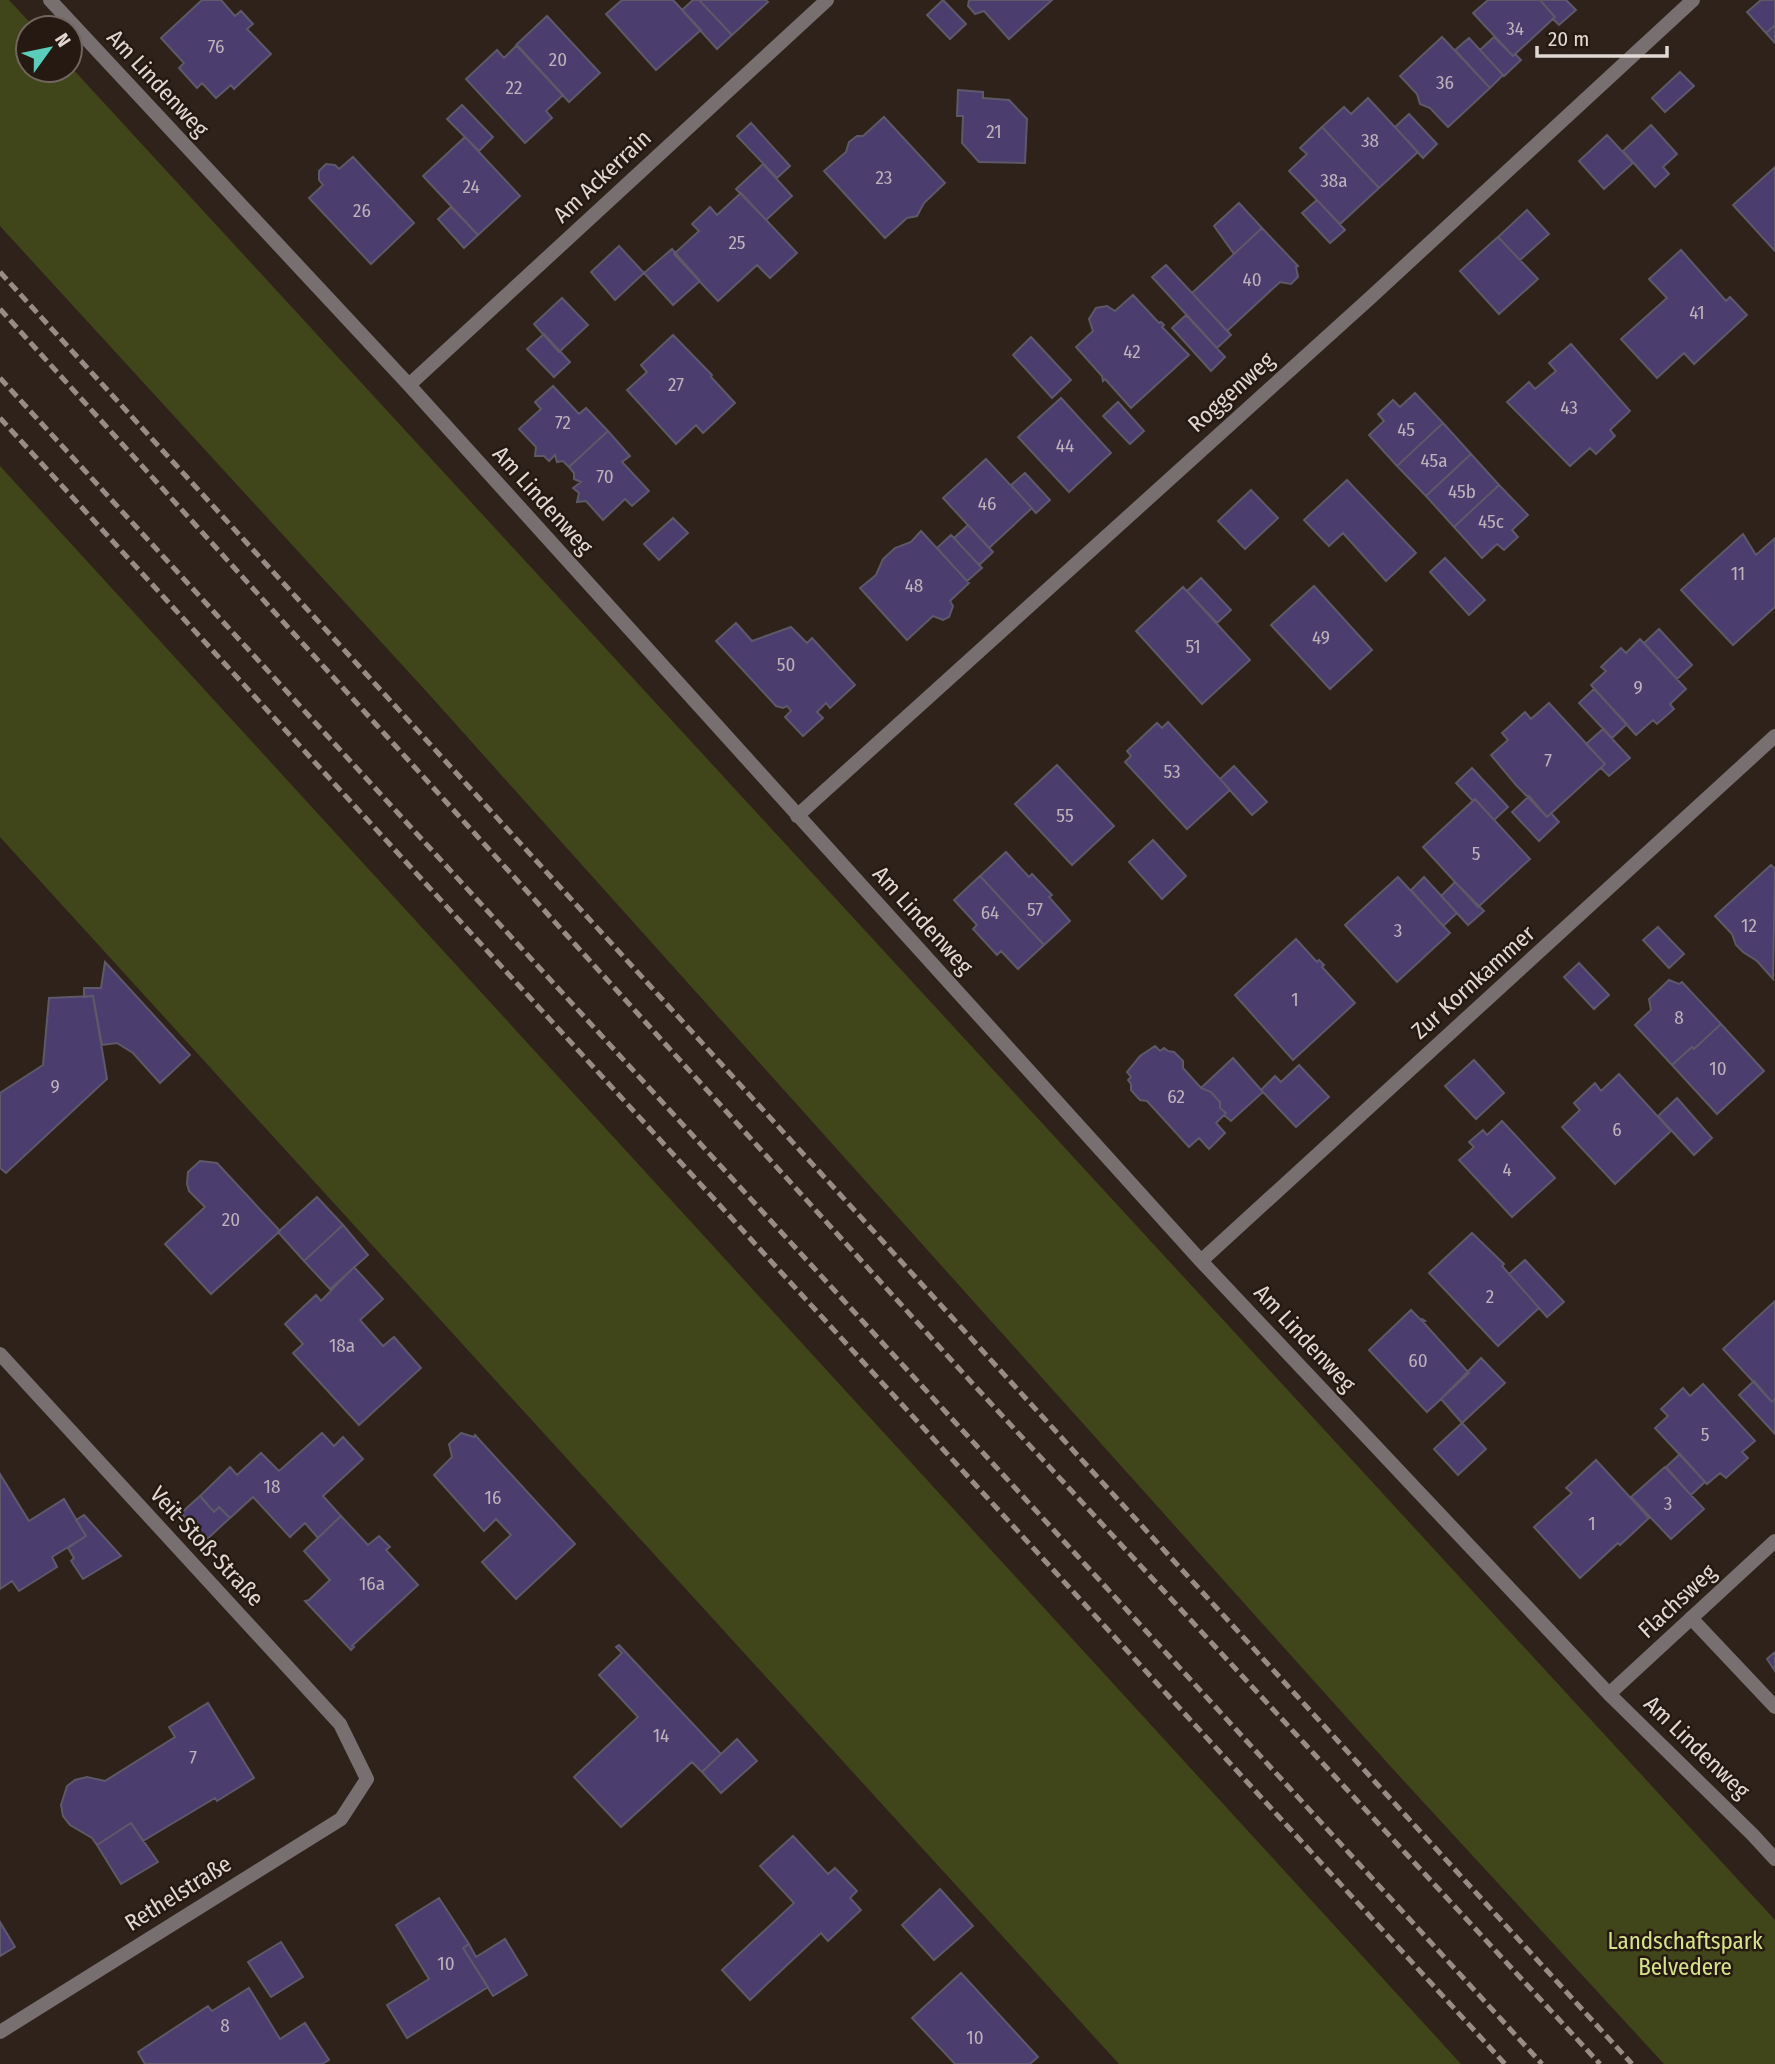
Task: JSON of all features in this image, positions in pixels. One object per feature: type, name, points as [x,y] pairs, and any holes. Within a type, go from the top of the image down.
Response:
[{"type":"street","name":"Am Lindenweg","points":[[50,0],[408,385],[1201,1261],[1609,1694],[1775,1859]]},
{"type":"street","name":"Am Ackerrain","points":[[408,385],[827,0]]},
{"type":"street","name":"Roggenweg","points":[[797,816],[1360,307],[1693,0]]},
{"type":"street","name":"Zur Kornkammer","points":[[1201,1261],[1775,736]]},
{"type":"street","name":"Veit-Stoß-Straße","points":[[0,1354],[340,1724],[367,1779]]},
{"type":"street","name":"Flachsweg","points":[[1609,1694],[1775,1541]]},
{"type":"street","points":[[1691,1618],[1775,1707]]},
{"type":"street","name":"Rethelstraße","points":[[0,2032],[341,1819],[367,1779]]},
{"type":"green space","name":"Landschaftspark Belvedere","points":[[0,0],[9,0],[22,14],[14,14],[14,84],[84,84],[84,81],[1775,1920],[1775,2064],[1664,2064],[1392,1768],[426,691],[0,226]]},
{"type":"green space","points":[[0,466],[1461,2064],[1119,2064],[0,837]]},
{"type":"building","points":[[202,0],[221,0],[235,16],[241,11],[253,24],[247,29],[271,54],[234,89],[231,85],[216,98],[202,83],[197,88],[179,68],[184,63],[161,38]]},
{"type":"building","points":[[622,0],[673,0],[701,30],[656,70],[606,14]]},
{"type":"building","points":[[693,0],[699,0],[732,35],[717,49],[682,10]]},
{"type":"building","points":[[699,0],[766,0],[768,2],[732,35]]},
{"type":"building","points":[[943,0],[966,24],[950,39],[927,15]]},
{"type":"building","points":[[969,0],[1052,0],[1009,39],[984,11],[975,14],[968,6]]},
{"type":"building","points":[[1488,0],[1540,0],[1555,17],[1513,56],[1473,13]]},
{"type":"building","points":[[1540,0],[1566,0],[1576,10],[1559,25]]},
{"type":"building","points":[[1761,0],[1775,0],[1775,25],[1766,33],[1747,12]]},
{"type":"building","points":[[547,16],[600,73],[569,102],[516,45]]},
{"type":"building","points":[[1775,25],[1775,43],[1766,33]]},
{"type":"building","points":[[1442,37],[1490,88],[1448,127],[1430,108],[1420,104],[1417,94],[1400,76]]},
{"type":"building","points":[[1494,37],[1513,56],[1515,54],[1521,60],[1504,76],[1480,50]]},
{"type":"building","points":[[1469,38],[1503,75],[1490,88],[1455,50]]},
{"type":"building","points":[[517,45],[563,95],[546,111],[552,118],[525,143],[466,79],[497,50],[504,58]]},
{"type":"building","points":[[1680,72],[1694,86],[1665,112],[1652,98]]},
{"type":"building","points":[[958,90],[983,92],[983,98],[1009,100],[1027,119],[1025,163],[979,162],[962,143],[963,116],[957,116]]},
{"type":"building","points":[[1368,98],[1418,152],[1379,188],[1322,127],[1344,107],[1351,114]]},
{"type":"building","points":[[462,105],[493,137],[479,151],[447,119]]},
{"type":"building","points":[[1409,114],[1437,144],[1423,158],[1395,127]]},
{"type":"building","points":[[884,117],[945,183],[924,203],[917,216],[907,218],[885,238],[824,171],[846,152],[849,142],[857,136],[863,136]]},
{"type":"building","points":[[751,123],[790,166],[777,178],[737,136]]},
{"type":"building","points":[[1651,125],[1677,154],[1663,167],[1669,174],[1655,187],[1623,151]]},
{"type":"building","points":[[1322,127],[1379,188],[1340,224],[1289,171],[1307,154],[1300,148]]},
{"type":"building","points":[[1607,135],[1633,163],[1604,189],[1579,161]]},
{"type":"building","points":[[465,137],[520,196],[478,235],[423,176]]},
{"type":"building","points":[[353,157],[414,223],[371,264],[309,198],[323,185],[319,180],[319,171],[326,164],[335,165],[339,169]]},
{"type":"building","points":[[763,164],[792,196],[766,220],[736,189]]},
{"type":"building","points":[[1775,167],[1775,251],[1733,205]]},
{"type":"building","points":[[741,193],[797,253],[770,278],[757,265],[718,301],[674,254],[699,231],[692,224],[710,207],[717,215]]},
{"type":"building","points":[[1317,200],[1345,230],[1330,243],[1302,213]]},
{"type":"building","points":[[1239,203],[1262,228],[1234,254],[1214,226]]},
{"type":"building","points":[[451,207],[478,235],[464,248],[438,219]]},
{"type":"building","points":[[1527,210],[1549,234],[1520,260],[1498,237]]},
{"type":"building","points":[[1262,228],[1298,266],[1298,277],[1291,284],[1280,282],[1227,331],[1192,293]]},
{"type":"building","points":[[1498,237],[1538,279],[1499,314],[1460,271]]},
{"type":"building","points":[[619,246],[644,273],[615,300],[591,272]]},
{"type":"building","points":[[672,249],[700,281],[673,305],[644,273]]},
{"type":"building","points":[[1681,250],[1726,301],[1730,297],[1747,315],[1694,364],[1684,353],[1657,378],[1621,339],[1667,298],[1649,279]]},
{"type":"building","points":[[1166,265],[1231,335],[1217,348],[1152,277]]},
{"type":"building","points":[[1133,295],[1164,325],[1162,327],[1189,355],[1131,408],[1105,379],[1103,381],[1102,376],[1076,347],[1093,331],[1089,319],[1096,308],[1107,306],[1115,311]]},
{"type":"building","points":[[562,298],[588,325],[559,352],[534,324]]},
{"type":"building","points":[[1186,315],[1225,357],[1211,371],[1172,328]]},
{"type":"building","points":[[544,334],[570,362],[554,377],[527,349]]},
{"type":"building","points":[[673,335],[735,403],[703,433],[696,425],[676,444],[627,390],[647,372],[641,365]]},
{"type":"building","points":[[1031,337],[1071,380],[1052,398],[1013,355]]},
{"type":"building","points":[[1571,344],[1630,411],[1610,430],[1615,436],[1596,454],[1590,448],[1570,466],[1507,402],[1529,382],[1535,389],[1556,371],[1549,363]]},
{"type":"building","points":[[553,386],[579,414],[586,408],[608,431],[569,467],[563,461],[557,462],[555,455],[549,461],[544,456],[535,456],[536,447],[519,429],[541,409],[535,402]]},
{"type":"building","points":[[1415,393],[1443,423],[1397,466],[1369,435],[1384,421],[1378,414],[1393,400],[1400,407]]},
{"type":"building","points":[[1061,398],[1111,453],[1069,492],[1018,437]]},
{"type":"building","points":[[1118,402],[1144,431],[1130,444],[1103,416]]},
{"type":"building","points":[[1443,423],[1471,454],[1426,496],[1397,466]]},
{"type":"building","points":[[608,431],[630,456],[622,462],[649,491],[632,506],[625,499],[603,520],[586,501],[577,502],[579,493],[573,488],[581,482],[574,479],[574,473],[569,467]]},
{"type":"building","points":[[1471,454],[1499,485],[1454,527],[1426,496]]},
{"type":"building","points":[[986,459],[1032,508],[989,548],[943,498]]},
{"type":"building","points":[[1025,473],[1050,500],[1036,513],[1011,485]]},
{"type":"building","points":[[1347,480],[1416,553],[1386,581],[1343,533],[1329,546],[1304,520]]},
{"type":"building","points":[[1499,485],[1528,515],[1512,530],[1518,537],[1504,550],[1497,544],[1482,558],[1454,527]]},
{"type":"building","points":[[1251,490],[1278,518],[1245,549],[1218,521]]},
{"type":"building","points":[[673,518],[688,533],[659,560],[644,544]]},
{"type":"building","points":[[968,525],[993,552],[979,565],[954,538]]},
{"type":"building","points":[[921,531],[969,583],[950,601],[953,606],[949,617],[943,620],[933,616],[907,640],[860,588],[876,575],[883,559],[895,548],[911,542]]},
{"type":"building","points":[[1743,534],[1756,555],[1775,538],[1775,607],[1733,645],[1681,590]]},
{"type":"building","points":[[951,535],[982,568],[967,581],[937,548]]},
{"type":"building","points":[[1445,558],[1485,600],[1469,615],[1430,572]]},
{"type":"building","points":[[1201,578],[1231,610],[1217,623],[1187,591]]},
{"type":"building","points":[[1314,586],[1372,650],[1330,689],[1271,625]]},
{"type":"building","points":[[1183,587],[1250,660],[1202,704],[1136,631]]},
{"type":"building","points":[[736,623],[752,641],[791,627],[807,643],[812,638],[855,685],[830,708],[826,703],[817,712],[823,718],[803,736],[785,717],[791,711],[787,706],[776,706],[716,641]]},
{"type":"building","points":[[1659,629],[1692,665],[1677,679],[1644,643]]},
{"type":"building","points":[[1640,639],[1686,689],[1670,704],[1674,709],[1657,724],[1653,720],[1636,735],[1591,685],[1606,671],[1601,667],[1621,648],[1626,653]]},
{"type":"building","points":[[1594,689],[1627,724],[1612,738],[1579,703]]},
{"type":"building","points":[[1549,703],[1605,764],[1547,817],[1491,755],[1508,740],[1502,733],[1525,712],[1531,719]]},
{"type":"building","points":[[1168,722],[1230,790],[1187,829],[1125,762],[1131,756],[1127,751],[1157,723],[1162,728]]},
{"type":"building","points":[[1603,729],[1630,758],[1609,776],[1601,768],[1605,764],[1586,744]]},
{"type":"building","points":[[1057,765],[1114,826],[1072,865],[1015,804]]},
{"type":"building","points":[[1234,766],[1267,802],[1252,815],[1220,779]]},
{"type":"building","points":[[1472,768],[1508,807],[1494,820],[1456,783]]},
{"type":"building","points":[[1529,796],[1547,817],[1551,813],[1559,822],[1539,841],[1512,812]]},
{"type":"building","points":[[1475,799],[1530,859],[1478,907],[1423,847]]},
{"type":"building","points":[[1153,840],[1186,876],[1162,899],[1129,862]]},
{"type":"building","points":[[1006,852],[1029,877],[1032,874],[1052,895],[1049,897],[1070,921],[1044,945],[980,876]]},
{"type":"building","points":[[1771,865],[1775,869],[1773,979],[1757,961],[1736,945],[1732,934],[1715,916]]},
{"type":"building","points":[[980,876],[1044,945],[1018,969],[1001,951],[997,955],[973,929],[977,925],[954,900]]},
{"type":"building","points":[[1398,877],[1450,933],[1397,982],[1345,925]]},
{"type":"building","points":[[1424,877],[1457,913],[1443,926],[1411,890]]},
{"type":"building","points":[[1455,882],[1484,911],[1468,925],[1441,896]]},
{"type":"building","points":[[1658,927],[1684,954],[1669,968],[1643,940]]},
{"type":"building","points":[[1296,939],[1317,962],[1319,960],[1324,965],[1322,967],[1355,1003],[1293,1060],[1235,995]]},
{"type":"building","points":[[105,962],[190,1055],[160,1083],[133,1053],[117,1043],[102,1045],[93,996],[84,997],[84,988],[101,988]]},
{"type":"building","points":[[1579,963],[1609,995],[1594,1009],[1564,977]]},
{"type":"building","points":[[1669,980],[1679,984],[1682,982],[1721,1024],[1672,1065],[1635,1025],[1651,1010],[1649,999]]},
{"type":"building","points":[[93,996],[107,1079],[6,1173],[0,1168],[0,1093],[43,1065],[49,998]]},
{"type":"building","points":[[1721,1024],[1764,1071],[1717,1114],[1672,1065]]},
{"type":"building","points":[[1155,1046],[1160,1051],[1164,1048],[1174,1052],[1183,1061],[1183,1068],[1201,1088],[1211,1092],[1226,1113],[1216,1123],[1225,1133],[1209,1149],[1199,1138],[1189,1147],[1147,1101],[1140,1100],[1131,1090],[1128,1080],[1131,1077],[1127,1072],[1140,1056]]},
{"type":"building","points":[[1233,1058],[1263,1092],[1231,1121],[1224,1115],[1226,1113],[1220,1108],[1220,1102],[1211,1092],[1201,1088]]},
{"type":"building","points":[[1474,1060],[1504,1093],[1476,1119],[1445,1086]]},
{"type":"building","points":[[1299,1065],[1329,1097],[1296,1127],[1261,1090],[1275,1076],[1281,1082]]},
{"type":"building","points":[[1619,1074],[1671,1131],[1615,1184],[1562,1127],[1580,1110],[1574,1103],[1595,1083],[1601,1091]]},
{"type":"building","points":[[1677,1098],[1712,1138],[1694,1155],[1658,1116]]},
{"type":"building","points":[[1502,1121],[1555,1178],[1512,1217],[1459,1160],[1474,1147],[1469,1142],[1483,1130],[1487,1135]]},
{"type":"building","points":[[200,1161],[217,1163],[280,1231],[211,1294],[165,1244],[205,1207],[189,1191],[187,1184],[188,1172]]},
{"type":"building","points":[[317,1197],[343,1225],[304,1261],[278,1232]]},
{"type":"building","points":[[343,1225],[368,1255],[330,1289],[304,1261]]},
{"type":"building","points":[[1472,1233],[1504,1264],[1502,1266],[1539,1308],[1498,1346],[1429,1273]]},
{"type":"building","points":[[1525,1260],[1564,1302],[1547,1317],[1509,1274]]},
{"type":"building","points":[[354,1267],[383,1299],[360,1320],[383,1346],[394,1337],[421,1368],[359,1425],[293,1353],[303,1344],[285,1324],[316,1295],[321,1301]]},
{"type":"building","points":[[1775,1301],[1775,1399],[1772,1402],[1723,1349]]},
{"type":"building","points":[[1411,1310],[1425,1321],[1423,1322],[1469,1373],[1427,1412],[1369,1350]]},
{"type":"building","points":[[1481,1358],[1505,1383],[1462,1423],[1441,1399]]},
{"type":"building","points":[[1754,1381],[1772,1402],[1775,1399],[1775,1434],[1739,1395]]},
{"type":"building","points":[[1703,1384],[1755,1441],[1742,1452],[1748,1458],[1726,1478],[1720,1473],[1707,1484],[1655,1428],[1668,1416],[1661,1409],[1683,1388],[1690,1396]]},
{"type":"building","points":[[1462,1423],[1486,1449],[1458,1475],[1434,1449]]},
{"type":"building","points":[[322,1433],[334,1446],[343,1437],[363,1459],[323,1496],[341,1516],[318,1538],[305,1523],[290,1537],[253,1497],[230,1518],[219,1507],[214,1512],[200,1496],[230,1467],[237,1475],[261,1453],[279,1471]]},
{"type":"building","points":[[461,1433],[474,1437],[475,1435],[575,1544],[516,1599],[482,1562],[511,1535],[496,1519],[484,1531],[434,1475],[452,1457],[449,1444]]},
{"type":"building","points":[[1680,1454],[1705,1482],[1691,1495],[1666,1467]]},
{"type":"building","points":[[1596,1460],[1649,1518],[1580,1578],[1534,1527],[1572,1493],[1566,1488]]},
{"type":"building","points":[[1665,1467],[1704,1509],[1671,1539],[1631,1497]]},
{"type":"building","points":[[0,1474],[29,1521],[64,1499],[86,1536],[52,1557],[57,1567],[19,1591],[12,1581],[0,1589]]},
{"type":"building","points":[[200,1496],[214,1512],[219,1507],[230,1518],[206,1540],[181,1513]]},
{"type":"building","points":[[84,1515],[121,1556],[83,1579],[71,1561],[74,1558],[68,1548],[86,1536],[76,1520]]},
{"type":"building","points":[[341,1516],[368,1545],[379,1536],[390,1547],[386,1550],[418,1585],[352,1646],[354,1647],[351,1650],[305,1601],[330,1580],[304,1551]]},
{"type":"building","points":[[619,1645],[721,1754],[702,1772],[692,1762],[621,1827],[574,1777],[638,1717],[599,1675],[622,1653],[616,1647]]},
{"type":"building","points":[[1775,1652],[1775,1671],[1767,1659]]},
{"type":"building","points":[[208,1703],[254,1778],[143,1841],[131,1823],[97,1845],[92,1838],[70,1825],[63,1816],[61,1805],[67,1786],[75,1780],[87,1777],[105,1781],[175,1737],[169,1727]]},
{"type":"building","points":[[737,1739],[757,1761],[721,1793],[702,1772]]},
{"type":"building","points":[[131,1823],[158,1862],[121,1884],[97,1845]]},
{"type":"building","points":[[793,1836],[828,1874],[835,1868],[857,1891],[850,1898],[861,1910],[828,1941],[821,1933],[750,2000],[722,1970],[794,1903],[760,1866]]},
{"type":"building","points":[[940,1889],[973,1926],[934,1960],[902,1925]]},
{"type":"building","points":[[439,1898],[469,1944],[463,1948],[488,1987],[407,2038],[387,2005],[429,1979],[396,1925]]},
{"type":"building","points":[[0,1922],[15,1947],[0,1956]]},
{"type":"building","points":[[505,1939],[527,1975],[493,1996],[463,1948],[469,1944],[476,1957]]},
{"type":"building","points":[[281,1942],[303,1977],[271,1997],[248,1962]]},
{"type":"building","points":[[961,1973],[1038,2057],[1030,2064],[955,2064],[912,2018]]},
{"type":"building","points":[[249,1988],[280,2039],[305,2023],[329,2060],[322,2064],[145,2064],[138,2052],[208,2006],[212,2011]]},
{"type":"railway","points":[[0,272],[1632,2064]]},
{"type":"railway","points":[[0,309],[973,1384],[1600,2064]]},
{"type":"railway","points":[[0,378],[1542,2064]]},
{"type":"railway","points":[[0,418],[1505,2064]]}]
